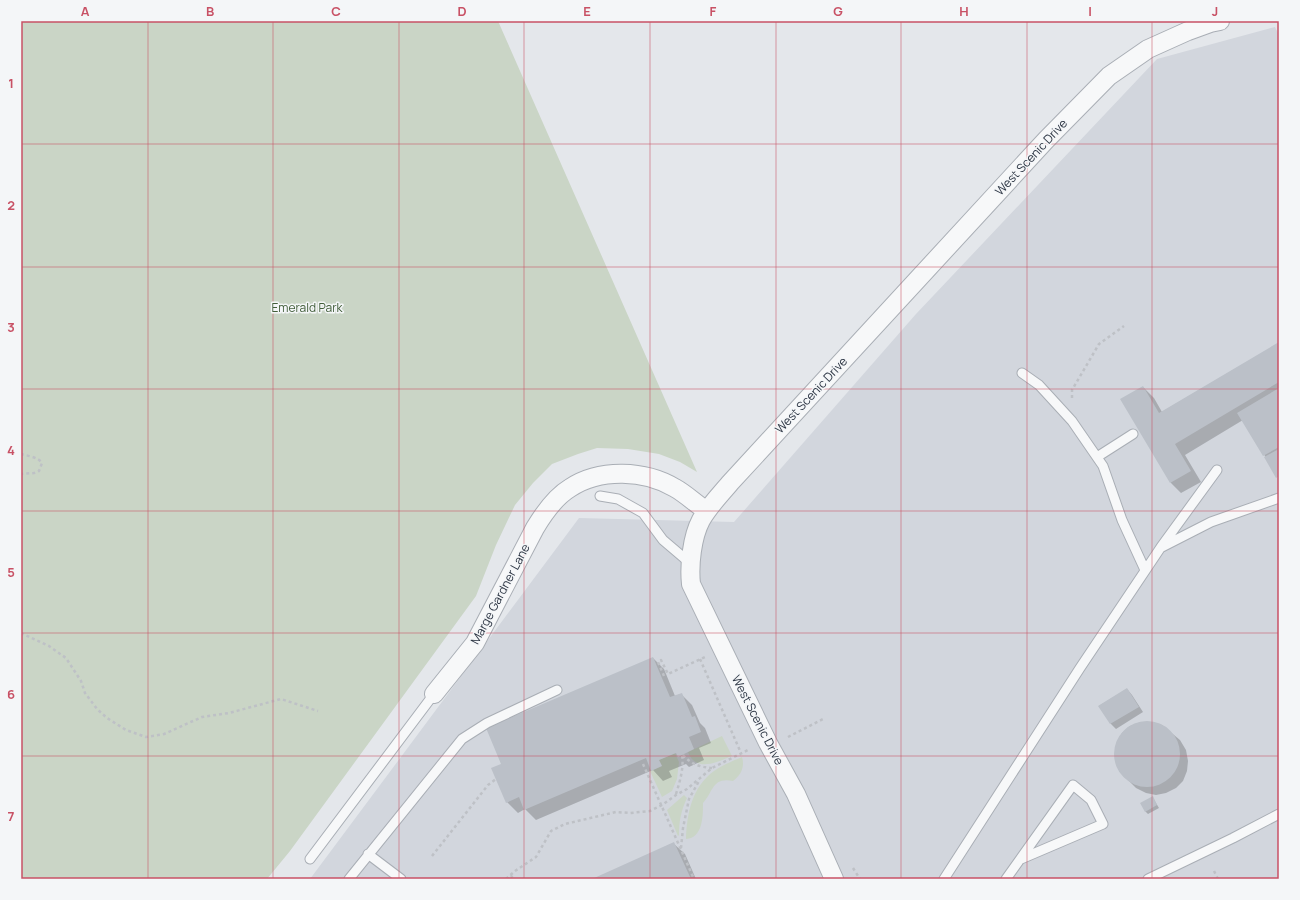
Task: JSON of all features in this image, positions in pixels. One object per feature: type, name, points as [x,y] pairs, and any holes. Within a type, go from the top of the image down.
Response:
[{"type":"street","name":"West Scenic Drive","points":[[834,879],[796,794],[768,743],[691,584],[689,570],[690,563],[694,541],[700,521],[735,477],[1046,140],[1109,76],[1148,49],[1188,31],[1220,21]]},
{"type":"street","name":"Marge Gardner Lane","points":[[434,694],[475,643],[534,528],[555,500],[570,488],[582,481],[598,476],[616,474],[648,477],[676,488],[707,512]]},
{"type":"lane","points":[[1022,373],[1039,385],[1072,421],[1103,466],[1122,520],[1145,570]]},
{"type":"lane","points":[[1097,457],[1133,434]]},
{"type":"lane","points":[[944,879],[1145,570],[1217,470]]},
{"type":"lane","points":[[600,496],[618,499],[642,513],[662,540],[690,563]]},
{"type":"lane","points":[[1161,547],[1212,522],[1279,498]]},
{"type":"lane","points":[[349,879],[462,739],[487,723],[557,690]]},
{"type":"lane","name":"Marge Gardner Lane","points":[[310,859],[434,694]]},
{"type":"lane","points":[[1006,879],[1020,859],[1073,784],[1091,800],[1103,824],[1020,859]]},
{"type":"lane","points":[[1148,879],[1279,814]]},
{"type":"lane","points":[[368,854],[401,879]]},
{"type":"path","points":[[1072,421],[1072,390],[1099,344],[1124,326]]},
{"type":"path","points":[[21,454],[41,460],[42,463],[39,471],[21,474]]},
{"type":"path","points":[[21,633],[49,646],[66,658],[81,681],[85,693],[97,709],[107,718],[126,730],[146,737],[164,734],[202,716],[229,713],[281,699],[318,711]]},
{"type":"path","points":[[664,676],[658,662],[661,660],[668,674],[706,656]]},
{"type":"path","points":[[700,659],[741,753]]},
{"type":"path","points":[[784,739],[823,719]]},
{"type":"path","points":[[506,879],[536,857],[551,831],[565,824],[616,812],[630,813],[650,811],[662,806],[676,795],[687,789],[712,768],[752,748]]},
{"type":"path","points":[[676,795],[681,777],[683,761],[682,754],[694,764],[712,768]]},
{"type":"path","points":[[643,764],[694,879]]},
{"type":"path","points":[[681,849],[682,828],[689,799],[700,778]]},
{"type":"path","points":[[432,856],[488,785],[496,779]]},
{"type":"path","points":[[1214,871],[1218,879]]},
{"type":"path","points":[[511,875],[512,879]]},
{"type":"shaded area","points":[[1275,27],[1279,35],[1279,879],[310,879],[579,518],[734,522],[916,314],[1157,59]]},
{"type":"green space","name":"Emerald Park","points":[[21,21],[498,21],[697,472],[680,462],[659,454],[628,449],[597,448],[552,464],[533,483],[515,505],[496,545],[476,596],[290,851],[267,879],[21,879]]},
{"type":"green space","points":[[722,736],[732,756],[714,763],[701,764],[696,762],[688,752]]},
{"type":"green space","points":[[675,753],[679,762],[677,779],[672,791],[662,797],[650,771],[662,766],[659,760]]},
{"type":"green space","points":[[742,757],[743,767],[738,776],[733,781],[721,781],[714,786],[703,803],[703,814],[699,831],[692,838],[686,839],[689,810],[700,785],[717,769]]},
{"type":"green space","points":[[684,795],[687,798],[683,807],[678,836],[667,810]]},
{"type":"building","points":[[1279,342],[1279,382],[1175,444],[1191,471],[1170,483],[1120,399],[1143,386],[1159,413]]},
{"type":"building","points":[[1279,388],[1279,447],[1263,456],[1237,413]]},
{"type":"building","points":[[1279,449],[1279,476],[1276,478],[1264,457]]},
{"type":"building","points":[[653,657],[670,697],[682,693],[692,717],[695,716],[701,732],[689,737],[694,749],[678,757],[676,753],[659,760],[662,766],[651,771],[646,758],[524,810],[519,797],[506,803],[491,768],[501,764],[486,728]]},
{"type":"building","points":[[1127,688],[1139,707],[1110,724],[1098,706]]},
{"type":"building","points":[[1147,721],[1160,724],[1170,731],[1177,741],[1180,754],[1177,767],[1170,777],[1160,784],[1147,787],[1134,784],[1124,777],[1117,767],[1114,754],[1117,741],[1124,731],[1134,724]]},
{"type":"building","points":[[1153,796],[1157,805],[1145,812],[1140,803]]},
{"type":"building","points":[[674,842],[691,879],[592,879]]}]
